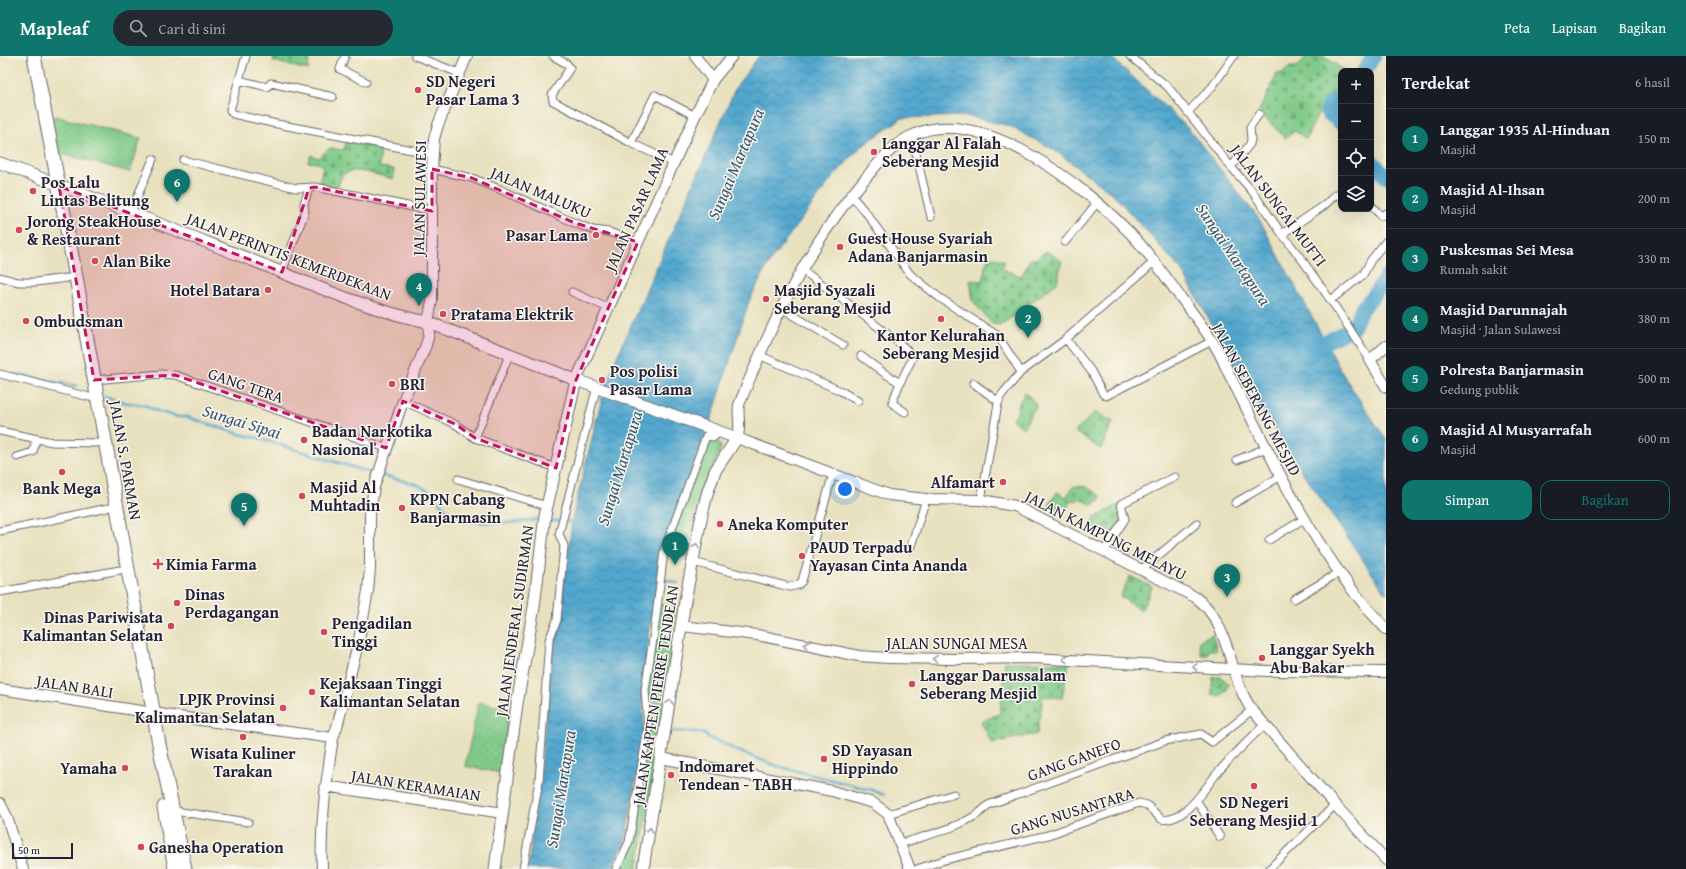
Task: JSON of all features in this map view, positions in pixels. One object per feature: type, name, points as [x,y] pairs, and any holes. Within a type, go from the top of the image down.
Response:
[{"type":"highway","name":"JALAN S. PARMAN","points":[[26,56],[76,277],[90,374],[175,869]]},
{"type":"highway","name":"JALAN S. PARMAN","points":[[34,56],[67,278],[90,374],[89,397],[97,443],[110,492],[108,508],[149,712],[172,802],[185,869]]},
{"type":"main road","name":"JALAN SULAWESI","points":[[322,869],[322,832],[325,786],[332,738],[337,727],[359,640],[368,591],[370,568],[370,513],[375,483],[403,401],[429,334],[428,322],[432,301],[432,169],[438,125],[467,56]]},
{"type":"main road","points":[[695,56],[713,80]]},
{"type":"main road","name":"JALAN PASAR LAMA","points":[[576,380],[695,116],[713,80],[732,56]]},
{"type":"main road","name":"JALAN SEBERANG MESJID","points":[[737,438],[739,431],[739,405],[759,355],[781,308],[812,252],[851,195],[886,154],[912,136],[930,130],[945,128],[992,136],[1013,145],[1036,158],[1076,185],[1130,233],[1155,261],[1212,341],[1304,519],[1360,599],[1386,629]]},
{"type":"main road","name":"JALAN PERINTIS KEMERDEKAAN","points":[[0,163],[131,212],[361,302],[410,318],[428,322],[510,353],[576,380],[594,390],[737,438]]},
{"type":"main road","points":[[1370,360],[1386,346]]},
{"type":"main road","name":"JALAN SUNGAI MUFTI","points":[[1370,360],[1386,387]]},
{"type":"main road","name":"JALAN JENDERAL SUDIRMAN","points":[[495,869],[517,704],[534,607],[546,510],[576,380]]},
{"type":"main road","name":"JALAN KAMPUNG MELAYU","points":[[737,438],[889,495],[926,499],[981,500],[1015,506],[1195,597],[1208,608],[1220,628],[1243,695],[1252,710],[1335,805],[1386,860]]},
{"type":"main road","name":"JALAN KAPTEN PIERRE TENDEAN","points":[[643,869],[693,562],[708,491],[715,471],[737,438]]},
{"type":"main road","name":"JALAN SUNGAI MESA","points":[[682,626],[757,635],[859,656],[954,659],[1032,658],[1234,669]]},
{"type":"main road","points":[[1234,669],[1386,672]]},
{"type":"main road","name":"JALAN BALI","points":[[0,688],[149,712],[332,738]]},
{"type":"main road","points":[[662,758],[832,791],[873,802],[888,814],[910,869]]},
{"type":"main road","name":"JALAN KERAMAIAN","points":[[325,786],[503,813]]},
{"type":"main road","points":[[0,802],[7,817],[23,869]]},
{"type":"street","points":[[246,56],[230,110],[233,114],[433,154]]},
{"type":"street","points":[[345,56],[340,69],[366,82]]},
{"type":"street","points":[[415,56],[459,74]]},
{"type":"street","points":[[553,56],[567,64],[570,68],[552,95],[553,101],[631,143],[674,163]]},
{"type":"street","name":"JALAN SUNGAI MUFTI","points":[[1130,56],[1168,87],[1231,167],[1252,191],[1331,300],[1345,324],[1370,360]]},
{"type":"street","points":[[1188,112],[1212,87],[1234,56]]},
{"type":"street","points":[[239,80],[267,87],[271,83],[334,98]]},
{"type":"street","points":[[631,143],[655,95],[695,116]]},
{"type":"street","points":[[1231,167],[1250,144],[1250,127],[1259,114]]},
{"type":"street","points":[[912,136],[931,217]]},
{"type":"street","points":[[131,212],[153,159]]},
{"type":"street","points":[[183,160],[296,188],[315,187],[432,211]]},
{"type":"street","name":"JALAN MALUKU","points":[[432,169],[472,178],[593,230],[608,232],[638,242]]},
{"type":"street","points":[[282,272],[305,212],[304,204],[309,188]]},
{"type":"street","points":[[851,195],[867,214],[910,274],[940,298],[998,336],[1021,372]]},
{"type":"street","points":[[1282,234],[1320,209],[1335,195],[1338,195]]},
{"type":"street","points":[[1065,242],[1097,203]]},
{"type":"street","points":[[1374,208],[1382,216],[1386,213]]},
{"type":"street","points":[[1331,300],[1362,275],[1371,260],[1386,241]]},
{"type":"street","points":[[981,500],[999,402],[1004,392],[1021,372],[1066,339],[1155,261]]},
{"type":"street","points":[[802,270],[849,303],[911,354],[912,361],[900,383],[892,403],[905,412]]},
{"type":"street","points":[[0,277],[18,282],[36,282],[67,278]]},
{"type":"street","points":[[572,292],[608,308]]},
{"type":"street","points":[[781,308],[843,345]]},
{"type":"street","points":[[1066,339],[1088,367],[1103,394],[1106,396],[1212,341]]},
{"type":"street","points":[[475,438],[510,353]]},
{"type":"street","points":[[759,355],[841,391],[858,401]]},
{"type":"street","points":[[861,356],[900,383]]},
{"type":"street","points":[[0,374],[89,397]]},
{"type":"street","name":"GANG TERA","points":[[90,374],[175,375],[386,448]]},
{"type":"street","points":[[973,383],[999,402]]},
{"type":"street","points":[[523,869],[539,781],[549,640],[556,620],[558,605],[564,546],[559,534],[594,390]]},
{"type":"street","points":[[403,401],[455,424],[475,438],[556,468]]},
{"type":"street","points":[[0,431],[52,442],[97,443]]},
{"type":"street","points":[[616,869],[629,842],[648,727],[645,690],[664,551],[706,436],[714,437],[716,432]]},
{"type":"street","points":[[17,457],[33,452],[36,439]]},
{"type":"street","points":[[1237,460],[1266,448]]},
{"type":"street","points":[[693,562],[790,587],[800,584],[833,474]]},
{"type":"street","points":[[1235,503],[1281,476]]},
{"type":"street","points":[[1104,551],[1125,519],[1121,504],[1175,477]]},
{"type":"street","points":[[458,479],[546,510]]},
{"type":"street","points":[[910,549],[926,499]]},
{"type":"street","points":[[0,531],[108,508]]},
{"type":"street","points":[[1269,540],[1304,519]]},
{"type":"street","points":[[1141,570],[1197,523]]},
{"type":"street","points":[[0,592],[120,570]]},
{"type":"street","points":[[1294,599],[1340,572]]},
{"type":"street","name":"GANG GANEFO","points":[[900,844],[964,822],[976,816],[988,805],[1164,741],[1201,734],[1212,742],[1252,710]]},
{"type":"street","name":"GANG NUSANTARA","points":[[917,869],[944,860],[1048,835],[1140,802],[1147,805],[1161,819],[1170,820],[1189,807],[1196,800],[1219,771],[1264,725]]},
{"type":"street","points":[[888,814],[954,794]]},
{"type":"street","points":[[1196,800],[1220,837]]},
{"type":"street","points":[[172,802],[175,812],[248,822]]},
{"type":"street","points":[[1269,869],[1335,805]]},
{"type":"highlighted area","points":[[432,169],[472,178],[575,223],[638,242],[576,380],[556,468],[475,438],[455,424],[403,401],[386,448],[175,375],[94,380],[59,186],[282,272],[309,188],[315,187],[432,211]]},
{"type":"green space","points":[[274,56],[310,56],[308,70],[273,61]]},
{"type":"green space","points":[[1307,56],[1323,56],[1341,68],[1338,68],[1338,100],[1328,103],[1317,116],[1306,139],[1295,131],[1285,138],[1259,111],[1277,74],[1283,73],[1290,67],[1297,67]]},
{"type":"green space","points":[[54,116],[141,138],[130,172],[58,153],[53,121]]},
{"type":"green space","points":[[346,141],[381,148],[379,167],[394,169],[393,179],[367,172],[354,171],[343,175],[337,188],[319,184],[323,166],[317,163],[308,162],[311,155],[318,158],[330,148],[344,150]]},
{"type":"green space","points":[[1046,251],[1062,261],[1057,283],[1001,325],[992,324],[973,301],[970,280],[983,281],[985,266],[989,256],[1005,261],[1001,269],[1021,276],[1031,259],[1035,259]]},
{"type":"green space","points":[[1025,392],[1037,405],[1023,428],[1012,420],[1018,411],[1017,407]]},
{"type":"green space","points":[[1095,412],[1113,422],[1101,449],[1075,432]]},
{"type":"green space","points":[[708,438],[718,442],[721,447],[695,511],[686,556],[666,552]]},
{"type":"green space","points":[[1074,486],[1086,487],[1101,496],[1100,499],[1092,505],[1080,498],[1076,501],[1073,499],[1063,515],[1048,507],[1057,492],[1066,497]]},
{"type":"green space","points":[[1119,504],[1123,518],[1118,530],[1108,535],[1099,530],[1094,533],[1087,531],[1095,518]]},
{"type":"green space","points":[[1130,576],[1152,587],[1141,611],[1120,596]]},
{"type":"green space","points":[[659,604],[676,608],[660,728],[651,727],[647,689]]},
{"type":"green space","points":[[1212,634],[1217,650],[1209,650],[1208,655],[1201,655],[1199,641]]},
{"type":"green space","points":[[1005,662],[1069,663],[1062,698],[1043,696],[1037,734],[992,743],[981,722],[1000,713]]},
{"type":"green space","points":[[1213,677],[1222,677],[1228,684],[1227,690],[1220,696],[1212,694]]},
{"type":"green space","points":[[479,702],[509,709],[501,773],[465,766]]},
{"type":"green space","points":[[649,730],[661,732],[637,869],[619,869],[632,841]]},
{"type":"water","name":"Sungai Martapura","points":[[759,56],[1110,56],[1189,129],[1259,219],[1345,378],[1386,439],[1386,594],[1290,454],[1235,366],[1182,271],[1114,195],[1053,149],[1009,126],[968,116],[902,118],[861,147],[833,177],[770,261],[749,301],[714,411],[662,550],[642,684],[644,729],[625,842],[612,869],[528,869],[542,756],[553,641],[559,623],[573,515],[603,394],[616,359],[736,87]]},
{"type":"waterway","points":[[1366,68],[1374,56]]},
{"type":"waterway","points":[[446,93],[449,86]]},
{"type":"waterway","points":[[1338,101],[1330,103],[1327,112],[1338,121]]},
{"type":"waterway","points":[[1374,163],[1386,177]]},
{"type":"waterway","points":[[1307,351],[1353,328],[1362,308],[1374,295],[1386,277]]},
{"type":"waterway","name":"Sungai Sipai","points":[[12,374],[77,386]]},
{"type":"waterway","name":"Sungai Sipai","points":[[104,396],[123,402],[144,405],[157,411],[178,417],[187,417],[375,474]]},
{"type":"waterway","name":"Sungai Sipai","points":[[380,475],[416,484],[431,492],[449,513],[463,522],[510,523],[541,519]]},
{"type":"waterway","name":"Sungai Sipai","points":[[548,520],[575,522]]},
{"type":"waterway","points":[[661,579],[678,583]]},
{"type":"waterway","points":[[648,729],[661,730]]},
{"type":"waterway","points":[[668,731],[697,732],[704,734],[711,739],[723,743],[735,750],[777,766],[872,790],[884,795]]},
{"type":"place","name":"SD Negeri Pasar Lama 3","points":[[418,90]]},
{"type":"place","name":"Langgar Al Falah Seberang Mesjid","points":[[874,152]]},
{"type":"place","name":"Pos Lalu Lintas Belitung","points":[[33,191]]},
{"type":"place","name":"Masjid Al Musyarrafah","points":[[177,202]]},
{"type":"place","name":"Jorong SteakHouse & Restaurant","points":[[19,230]]},
{"type":"place","name":"Pasar Lama","points":[[596,235]]},
{"type":"place","name":"Guest House Syariah Adana Banjarmasin","points":[[840,247]]},
{"type":"place","name":"Alan Bike","points":[[95,261]]},
{"type":"place","name":"Hotel Batara","points":[[268,290]]},
{"type":"place","name":"Masjid Syazali Seberang Mesjid","points":[[766,299]]},
{"type":"place","name":"Masjid Darunnajah","points":[[419,306]]},
{"type":"place","name":"Pratama Elektrik","points":[[443,314]]},
{"type":"place","name":"Kantor Kelurahan Seberang Mesjid","points":[[941,319]]},
{"type":"place","name":"Ombudsman","points":[[26,321]]},
{"type":"place","name":"Masjid Al-Ihsan","points":[[1028,338]]},
{"type":"place","name":"Pos polisi Pasar Lama","points":[[602,380]]},
{"type":"place","name":"BRI","points":[[392,384]]},
{"type":"place","name":"Badan Narkotika Nasional","points":[[304,440]]},
{"type":"place","name":"Bank Mega","points":[[62,472]]},
{"type":"place","name":"Alfamart","points":[[1003,482]]},
{"type":"place","name":"Masjid Al Muhtadin","points":[[302,496]]},
{"type":"place","name":"KPPN Cabang Banjarmasin","points":[[402,508]]},
{"type":"place","name":"Aneka Komputer","points":[[720,524]]},
{"type":"place","name":"Polresta Banjarmasin","points":[[244,526]]},
{"type":"place","name":"PAUD Terpadu Yayasan Cinta Ananda","points":[[802,556]]},
{"type":"place","name":"Kimia Farma","points":[[158,564]]},
{"type":"place","name":"Langgar 1935 Al-Hinduan","points":[[675,565]]},
{"type":"place","name":"Puskesmas Sei Mesa","points":[[1227,597]]},
{"type":"place","name":"Dinas Perdagangan","points":[[177,603]]},
{"type":"place","name":"Dinas Pariwisata Kalimantan Selatan","points":[[171,626]]},
{"type":"place","name":"Pengadilan Tinggi","points":[[324,632]]},
{"type":"place","name":"Langgar Syekh Abu Bakar","points":[[1262,658]]},
{"type":"place","name":"Langgar Darussalam Seberang Mesjid","points":[[912,684]]},
{"type":"place","name":"Kejaksaan Tinggi Kalimantan Selatan","points":[[312,692]]},
{"type":"place","name":"LPJK Provinsi Kalimantan Selatan","points":[[283,708]]},
{"type":"place","name":"Wisata Kuliner Tarakan","points":[[243,737]]},
{"type":"place","name":"SD Yayasan Hippindo","points":[[824,759]]},
{"type":"place","name":"Yamaha","points":[[125,768]]},
{"type":"place","name":"Indomaret Tendean - TABH","points":[[671,775]]},
{"type":"place","name":"SD Negeri Seberang Mesjid 1","points":[[1254,786]]},
{"type":"place","name":"Ganesha Operation","points":[[141,847]]}]
